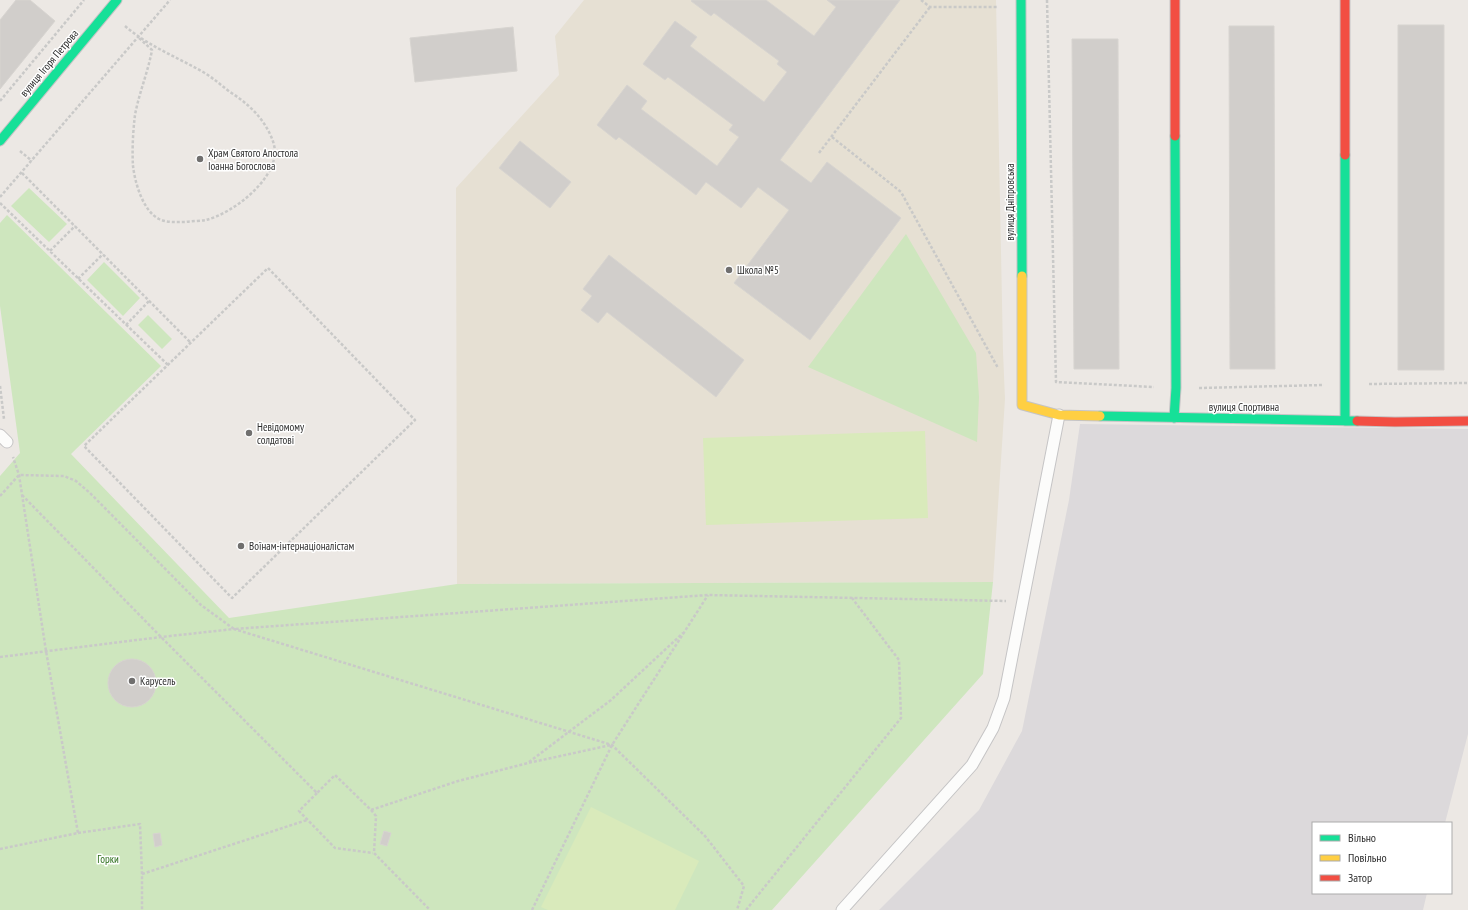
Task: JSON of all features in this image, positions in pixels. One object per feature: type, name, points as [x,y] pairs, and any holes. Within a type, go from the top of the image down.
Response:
[{"type":"street","name":"вулиця Ігоря Петрова","points":[[0,141],[117,0]]},
{"type":"street","name":"вулиця Дніпровська","points":[[1021,0],[1022,405]]},
{"type":"street","points":[[1174,418],[1176,388],[1175,0]]},
{"type":"street","points":[[1345,0],[1345,421]]},
{"type":"street","name":"вулиця Спортивна","points":[[1022,405],[1059,415],[1215,419],[1310,419],[1395,422],[1468,421]]},
{"type":"lane","points":[[842,910],[972,765],[993,728],[1004,698],[1059,415]]},
{"type":"path","points":[[0,101],[84,0]]},
{"type":"path","points":[[0,197],[170,0]]},
{"type":"path","points":[[921,0],[930,7],[1003,7]]},
{"type":"path","points":[[819,153],[930,7]]},
{"type":"path","points":[[122,23],[152,50],[150,66],[136,114],[132,154],[135,180],[139,192],[147,208],[153,215],[166,222],[206,220],[232,208],[248,196],[259,185],[269,171],[275,153],[271,136],[257,115],[244,102],[204,73],[138,37]]},
{"type":"path","points":[[832,136],[901,192],[999,370]]},
{"type":"path","points":[[22,173],[191,343]]},
{"type":"path","points":[[0,203],[168,365]]},
{"type":"path","points":[[50,251],[75,226]]},
{"type":"path","points":[[78,279],[103,254]]},
{"type":"path","points":[[268,268],[415,420],[232,598],[84,446],[191,343],[268,268]]},
{"type":"path","points":[[126,325],[149,301]]},
{"type":"path","points":[[0,386],[4,438],[19,475],[46,651],[78,833]]},
{"type":"path","points":[[0,496],[19,475],[64,476],[76,481],[90,493],[201,605],[234,629],[612,745],[705,836],[744,886],[737,910]]},
{"type":"path","points":[[22,495],[160,637],[317,793]]},
{"type":"path","points":[[0,657],[234,629],[708,595],[1023,602]]},
{"type":"path","points":[[532,910],[612,745],[708,595]]},
{"type":"path","points":[[746,910],[901,718],[899,660],[852,598]]},
{"type":"path","points":[[528,763],[611,700],[686,630]]},
{"type":"path","points":[[371,810],[458,781],[528,763],[612,745]]},
{"type":"path","points":[[374,853],[376,816],[335,775],[299,811],[335,848],[374,853],[430,910]]},
{"type":"path","points":[[142,874],[307,820]]},
{"type":"path","points":[[0,849],[78,833],[140,824],[142,910]]},
{"type":"shaded area","name":"Школа №5","points":[[584,0],[996,0],[1005,399],[993,582],[457,584],[456,188],[559,75],[555,36]]},
{"type":"shaded area","points":[[1080,424],[1468,429],[1468,734],[1445,822],[1312,822],[1312,894],[1427,894],[1423,910],[879,910],[979,810],[1022,731],[1069,500]]},
{"type":"green space","points":[[29,188],[67,224],[49,242],[11,206]]},
{"type":"green space","name":"Горки","points":[[7,215],[161,366],[71,454],[229,618],[457,584],[993,582],[983,674],[772,910],[0,910],[0,476],[20,453],[0,306],[0,223]]},
{"type":"green space","points":[[906,234],[976,353],[979,397],[977,442],[808,367]]},
{"type":"green space","points":[[104,262],[140,298],[123,316],[87,280]]},
{"type":"green space","points":[[148,315],[172,339],[162,349],[138,325]]},
{"type":"green space","points":[[925,431],[928,518],[706,525],[703,438]]},
{"type":"green space","points":[[591,807],[699,861],[675,910],[548,910],[541,907]]},
{"type":"building","points":[[16,0],[30,0],[55,21],[0,89],[0,20]]},
{"type":"building","points":[[766,0],[814,36],[836,7],[827,0],[900,0],[780,160],[811,183],[827,162],[901,218],[810,340],[734,283],[789,210],[758,187],[741,208],[706,182],[696,195],[619,137],[616,140],[597,125],[627,85],[647,101],[641,109],[717,166],[739,137],[729,130],[733,125],[668,77],[665,80],[643,64],[675,21],[697,37],[690,46],[764,102],[787,72],[777,64],[779,61],[714,13],[711,16],[691,1]]},
{"type":"building","points":[[1398,25],[1444,25],[1444,370],[1398,370]]},
{"type":"building","points":[[1229,26],[1274,26],[1275,369],[1230,369]]},
{"type":"building","points":[[513,27],[517,71],[415,82],[410,38]]},
{"type":"building","points":[[1072,39],[1118,39],[1119,369],[1074,369]]},
{"type":"building","points":[[520,141],[571,182],[550,208],[499,168]]},
{"type":"building","points":[[609,255],[744,360],[716,397],[607,312],[598,323],[581,310],[592,296],[583,289]]},
{"type":"building","name":"Карусель","points":[[127,659],[137,659],[149,666],[156,678],[156,688],[149,700],[137,707],[127,707],[119,703],[112,696],[108,688],[108,678],[112,670],[119,663]]},
{"type":"building","points":[[384,831],[391,833],[387,846],[380,844]]},
{"type":"building","points":[[160,833],[162,845],[155,847],[153,834]]},
{"type":"traffic: fast","points":[[0,141],[117,0]]},
{"type":"traffic: fast","points":[[1021,0],[1022,276]]},
{"type":"traffic: fast","points":[[1174,418],[1176,388],[1175,136]]},
{"type":"traffic: fast","points":[[1345,155],[1345,421]]},
{"type":"traffic: fast","points":[[1100,416],[1357,421]]},
{"type":"traffic: slow","points":[[1022,276],[1022,405],[1059,415],[1100,416]]},
{"type":"traffic: jam","points":[[1175,0],[1175,136]]},
{"type":"traffic: jam","points":[[1345,0],[1345,155]]},
{"type":"traffic: jam","points":[[1357,421],[1468,421]]},
{"type":"place","name":"Храм Святого Апостола Іоанна Богослова","points":[[200,159]]},
{"type":"place","name":"Школа №5","points":[[729,270]]},
{"type":"place","name":"Невідомому солдатові","points":[[249,433]]},
{"type":"place","name":"Воїнам-інтернаціоналістам","points":[[241,546]]},
{"type":"place","name":"Карусель","points":[[132,681]]}]
